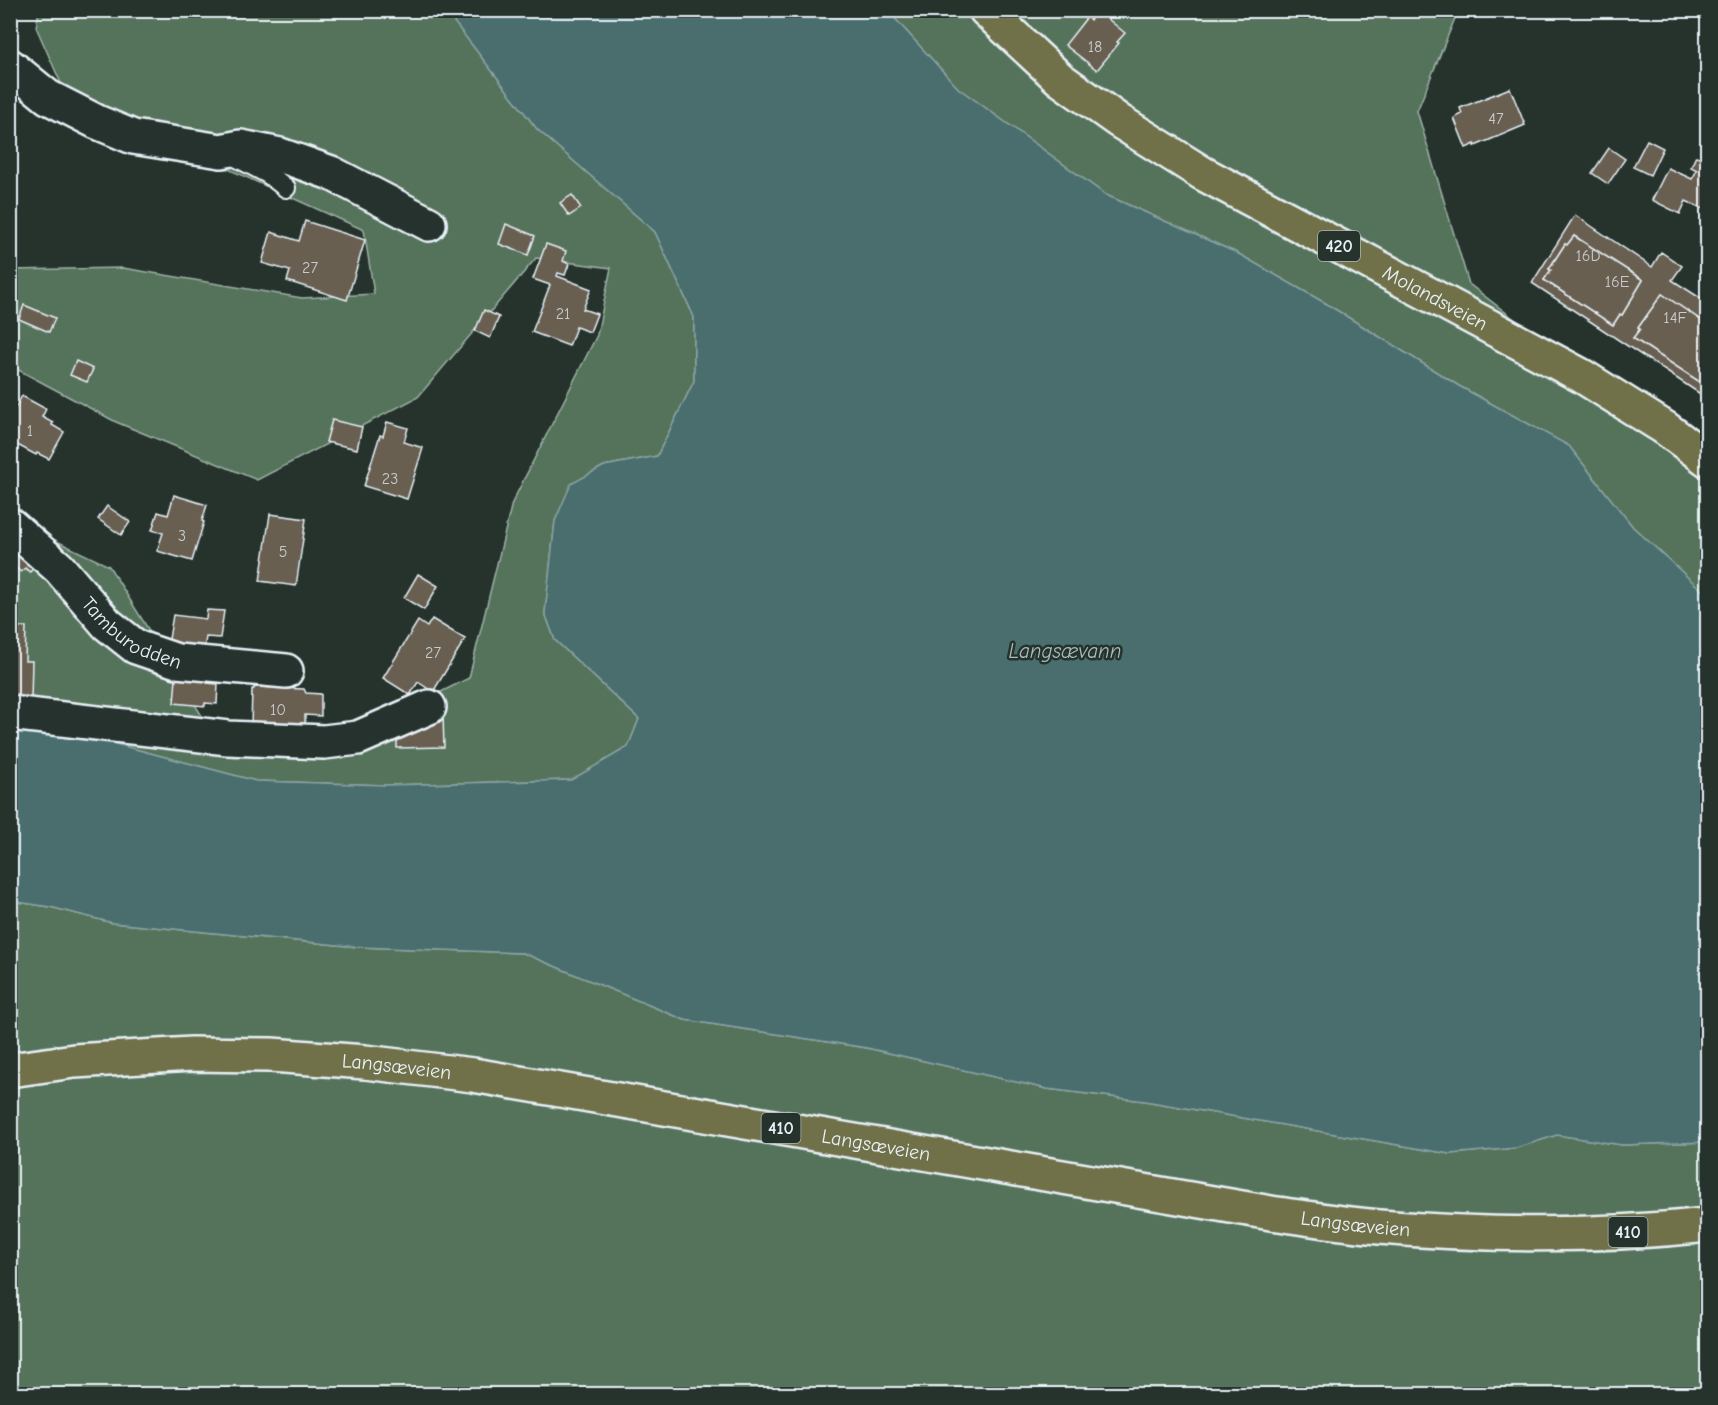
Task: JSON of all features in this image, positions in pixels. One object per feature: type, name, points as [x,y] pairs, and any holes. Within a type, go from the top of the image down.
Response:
[{"type":"main road","name":"Molandsveien","points":[[986,10],[1060,79],[1119,122],[1202,173],[1582,376],[1665,428],[1707,460]]},
{"type":"main road","name":"Langsæveien","points":[[10,1070],[74,1061],[192,1054],[271,1055],[365,1062],[473,1075],[1271,1213],[1377,1227],[1504,1235],[1549,1235],[1660,1230],[1707,1225]]},
{"type":"street","points":[[10,66],[48,97],[133,137],[221,151],[241,147],[280,155],[331,173],[429,224]]},
{"type":"street","name":"Tamburodden","points":[[10,525],[59,568],[107,624],[136,647],[177,661],[286,671]]},
{"type":"street","points":[[10,713],[228,738],[324,742],[358,738],[429,707]]},
{"type":"lane","points":[[221,151],[268,174],[286,188]]},
{"type":"green space","points":[[39,11],[447,11],[537,129],[655,232],[694,317],[694,381],[657,456],[604,466],[572,484],[555,521],[545,613],[555,640],[639,719],[628,747],[572,780],[387,785],[256,781],[78,734],[10,722],[10,521],[13,520],[109,566],[207,724],[349,738],[469,678],[512,503],[597,335],[611,268],[536,258],[418,397],[257,480],[116,422],[11,366],[10,270],[123,268],[302,298],[374,294],[364,230],[67,97],[36,27]]},
{"type":"green space","points":[[888,11],[1458,11],[1417,111],[1469,284],[1707,468],[1707,595],[1633,527],[1569,446],[1459,386],[1325,303],[1237,253],[1106,195],[958,88]]},
{"type":"green space","points":[[11,901],[50,907],[113,923],[358,947],[523,953],[685,1020],[867,1048],[1047,1089],[1145,1101],[1450,1154],[1516,1148],[1557,1135],[1622,1145],[1707,1142],[1707,1394],[11,1394]]},
{"type":"water","name":"Langsævann","points":[[447,11],[888,11],[958,88],[1106,195],[1237,253],[1325,303],[1459,386],[1569,446],[1633,527],[1707,595],[1707,1142],[1622,1145],[1557,1135],[1516,1148],[1450,1154],[1145,1101],[1047,1089],[867,1048],[685,1020],[523,953],[358,947],[113,923],[50,907],[11,901],[11,723],[78,734],[256,781],[387,785],[571,780],[628,747],[639,719],[555,640],[545,613],[555,521],[571,484],[604,466],[657,456],[694,381],[694,317],[655,232],[537,129]]},
{"type":"building","points":[[1500,10],[1524,10],[1502,17]]},
{"type":"building","points":[[1098,11],[1125,33],[1097,70],[1065,45],[1087,17],[1090,20]]},
{"type":"building","points":[[1510,88],[1525,125],[1466,148],[1454,118],[1462,114],[1460,108]]},
{"type":"building","points":[[10,136],[17,139],[10,156]]},
{"type":"building","points":[[1647,140],[1663,148],[1650,175],[1633,167]]},
{"type":"building","points":[[1609,148],[1625,159],[1608,184],[1592,173]]},
{"type":"building","points":[[1696,156],[1708,160],[1708,211],[1686,201],[1680,214],[1652,200],[1668,168],[1692,179],[1697,170],[1691,167]]},
{"type":"building","points":[[572,195],[581,208],[569,216],[560,203]]},
{"type":"building","points":[[1575,215],[1652,267],[1661,252],[1682,266],[1672,280],[1708,303],[1708,325],[1662,294],[1633,338],[1703,384],[1708,377],[1708,399],[1532,283]],"holes":[[[1574,236],[1643,280],[1622,315],[1620,314],[1613,325],[1544,280],[1565,244],[1567,245]]]},
{"type":"building","points":[[305,221],[365,240],[347,300],[287,281],[290,271],[262,263],[271,232],[299,241]]},
{"type":"building","points":[[506,224],[535,236],[528,255],[499,244]]},
{"type":"building","points":[[1574,236],[1643,280],[1622,315],[1620,314],[1613,325],[1544,280],[1565,244],[1567,245]]},
{"type":"building","points":[[546,244],[566,251],[563,261],[569,264],[565,275],[558,273],[557,276],[591,289],[583,309],[597,314],[590,332],[576,327],[569,346],[532,332],[550,285],[533,279]]},
{"type":"building","points":[[1662,294],[1708,325],[1708,377],[1703,384],[1633,338]]},
{"type":"building","points":[[24,305],[55,318],[49,332],[19,319]]},
{"type":"building","points":[[484,310],[499,317],[490,338],[475,331]]},
{"type":"building","points":[[76,361],[93,369],[87,382],[70,375]]},
{"type":"building","points":[[22,396],[46,409],[42,417],[64,432],[49,459],[37,453],[36,455],[10,441],[10,417]]},
{"type":"building","points":[[332,420],[362,427],[357,449],[326,442]]},
{"type":"building","points":[[387,422],[408,428],[404,442],[423,448],[407,499],[364,486],[380,435],[383,436]]},
{"type":"building","points":[[174,495],[207,505],[192,561],[157,551],[163,533],[152,530],[158,512],[168,515]]},
{"type":"building","points":[[107,506],[130,522],[121,535],[98,519]]},
{"type":"building","points":[[270,514],[306,519],[296,586],[260,581]]},
{"type":"building","points":[[10,536],[36,565],[30,572],[25,568],[21,572],[10,563]]},
{"type":"building","points":[[418,574],[438,586],[424,610],[404,598]]},
{"type":"building","points":[[207,610],[224,611],[220,638],[206,637],[204,649],[167,651],[173,615],[206,619]]},
{"type":"building","points":[[432,619],[465,639],[433,692],[418,682],[410,695],[383,678],[418,621],[427,627]]},
{"type":"building","points":[[10,627],[26,627],[25,661],[32,661],[31,701],[10,700]]},
{"type":"building","points":[[176,679],[218,684],[217,704],[205,703],[205,706],[174,703]]},
{"type":"building","points":[[254,687],[304,689],[306,693],[321,694],[321,716],[305,715],[305,729],[251,727],[252,689]]},
{"type":"building","points":[[443,715],[444,747],[397,748],[397,727]]}]
